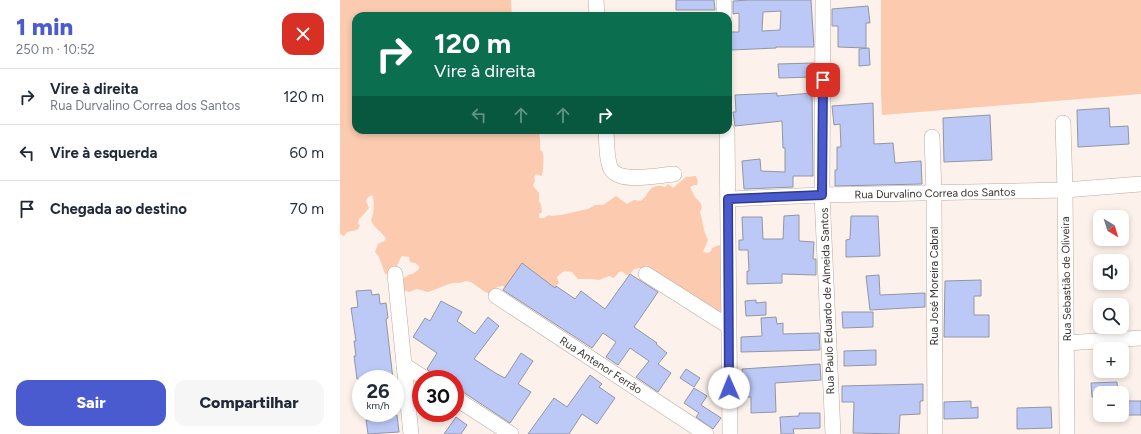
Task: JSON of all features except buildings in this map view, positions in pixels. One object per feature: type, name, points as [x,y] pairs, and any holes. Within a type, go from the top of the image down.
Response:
[{"type":"street","points":[[596,0],[597,12]]},
{"type":"street","points":[[724,0],[724,12]]},
{"type":"street","name":"Rua Paulo Eduardo de Almeida Santos","points":[[823,0],[822,195],[833,434]]},
{"type":"street","name":"Rua Sebastião de Oliveira","points":[[1063,123],[1068,434]]},
{"type":"street","points":[[606,134],[610,167],[618,176],[631,178],[674,174]]},
{"type":"street","points":[[727,134],[730,434]]},
{"type":"street","name":"Rua José Moreira Cabral","points":[[932,137],[934,193],[935,434]]},
{"type":"street","name":"Rua Durvalino Correa dos Santos","points":[[728,199],[822,195],[1065,190],[1141,184]]},
{"type":"street","points":[[395,274],[411,434]]},
{"type":"street","points":[[646,274],[728,326]]},
{"type":"street","name":"Rua Antenor Ferrão","points":[[496,296],[706,434]]},
{"type":"street","points":[[1067,343],[1141,338]]},
{"type":"street","points":[[404,365],[412,370]]},
{"type":"street","points":[[464,404],[511,434]]},
{"type":"shaded area","points":[[340,0],[511,0],[512,12],[352,12],[352,134],[539,134],[540,149],[543,153],[543,172],[542,176],[536,174],[534,177],[535,181],[533,186],[539,193],[539,201],[542,212],[539,214],[539,218],[588,209],[595,205],[603,205],[616,196],[627,204],[634,200],[641,201],[653,187],[665,187],[668,184],[673,188],[686,177],[696,176],[698,181],[697,185],[690,187],[695,197],[700,202],[700,212],[708,240],[703,252],[708,253],[712,248],[719,245],[723,246],[728,326],[640,268],[634,269],[630,274],[626,275],[622,271],[619,272],[614,278],[609,276],[599,280],[578,279],[572,272],[564,271],[557,277],[559,283],[550,289],[507,290],[503,286],[497,287],[491,294],[485,292],[471,282],[465,281],[460,283],[452,283],[428,292],[417,289],[409,292],[403,290],[401,284],[404,278],[410,274],[413,274],[419,269],[419,266],[410,262],[409,257],[402,256],[392,275],[385,274],[379,257],[375,252],[378,244],[386,239],[374,226],[371,220],[374,208],[372,195],[368,197],[366,201],[369,208],[359,219],[358,223],[360,226],[357,230],[347,232],[344,236],[340,234]]},
{"type":"shaded area","points":[[881,0],[1141,0],[1141,94],[882,115]]},
{"type":"route","points":[[729,388],[728,199],[822,195],[823,80]]}]
